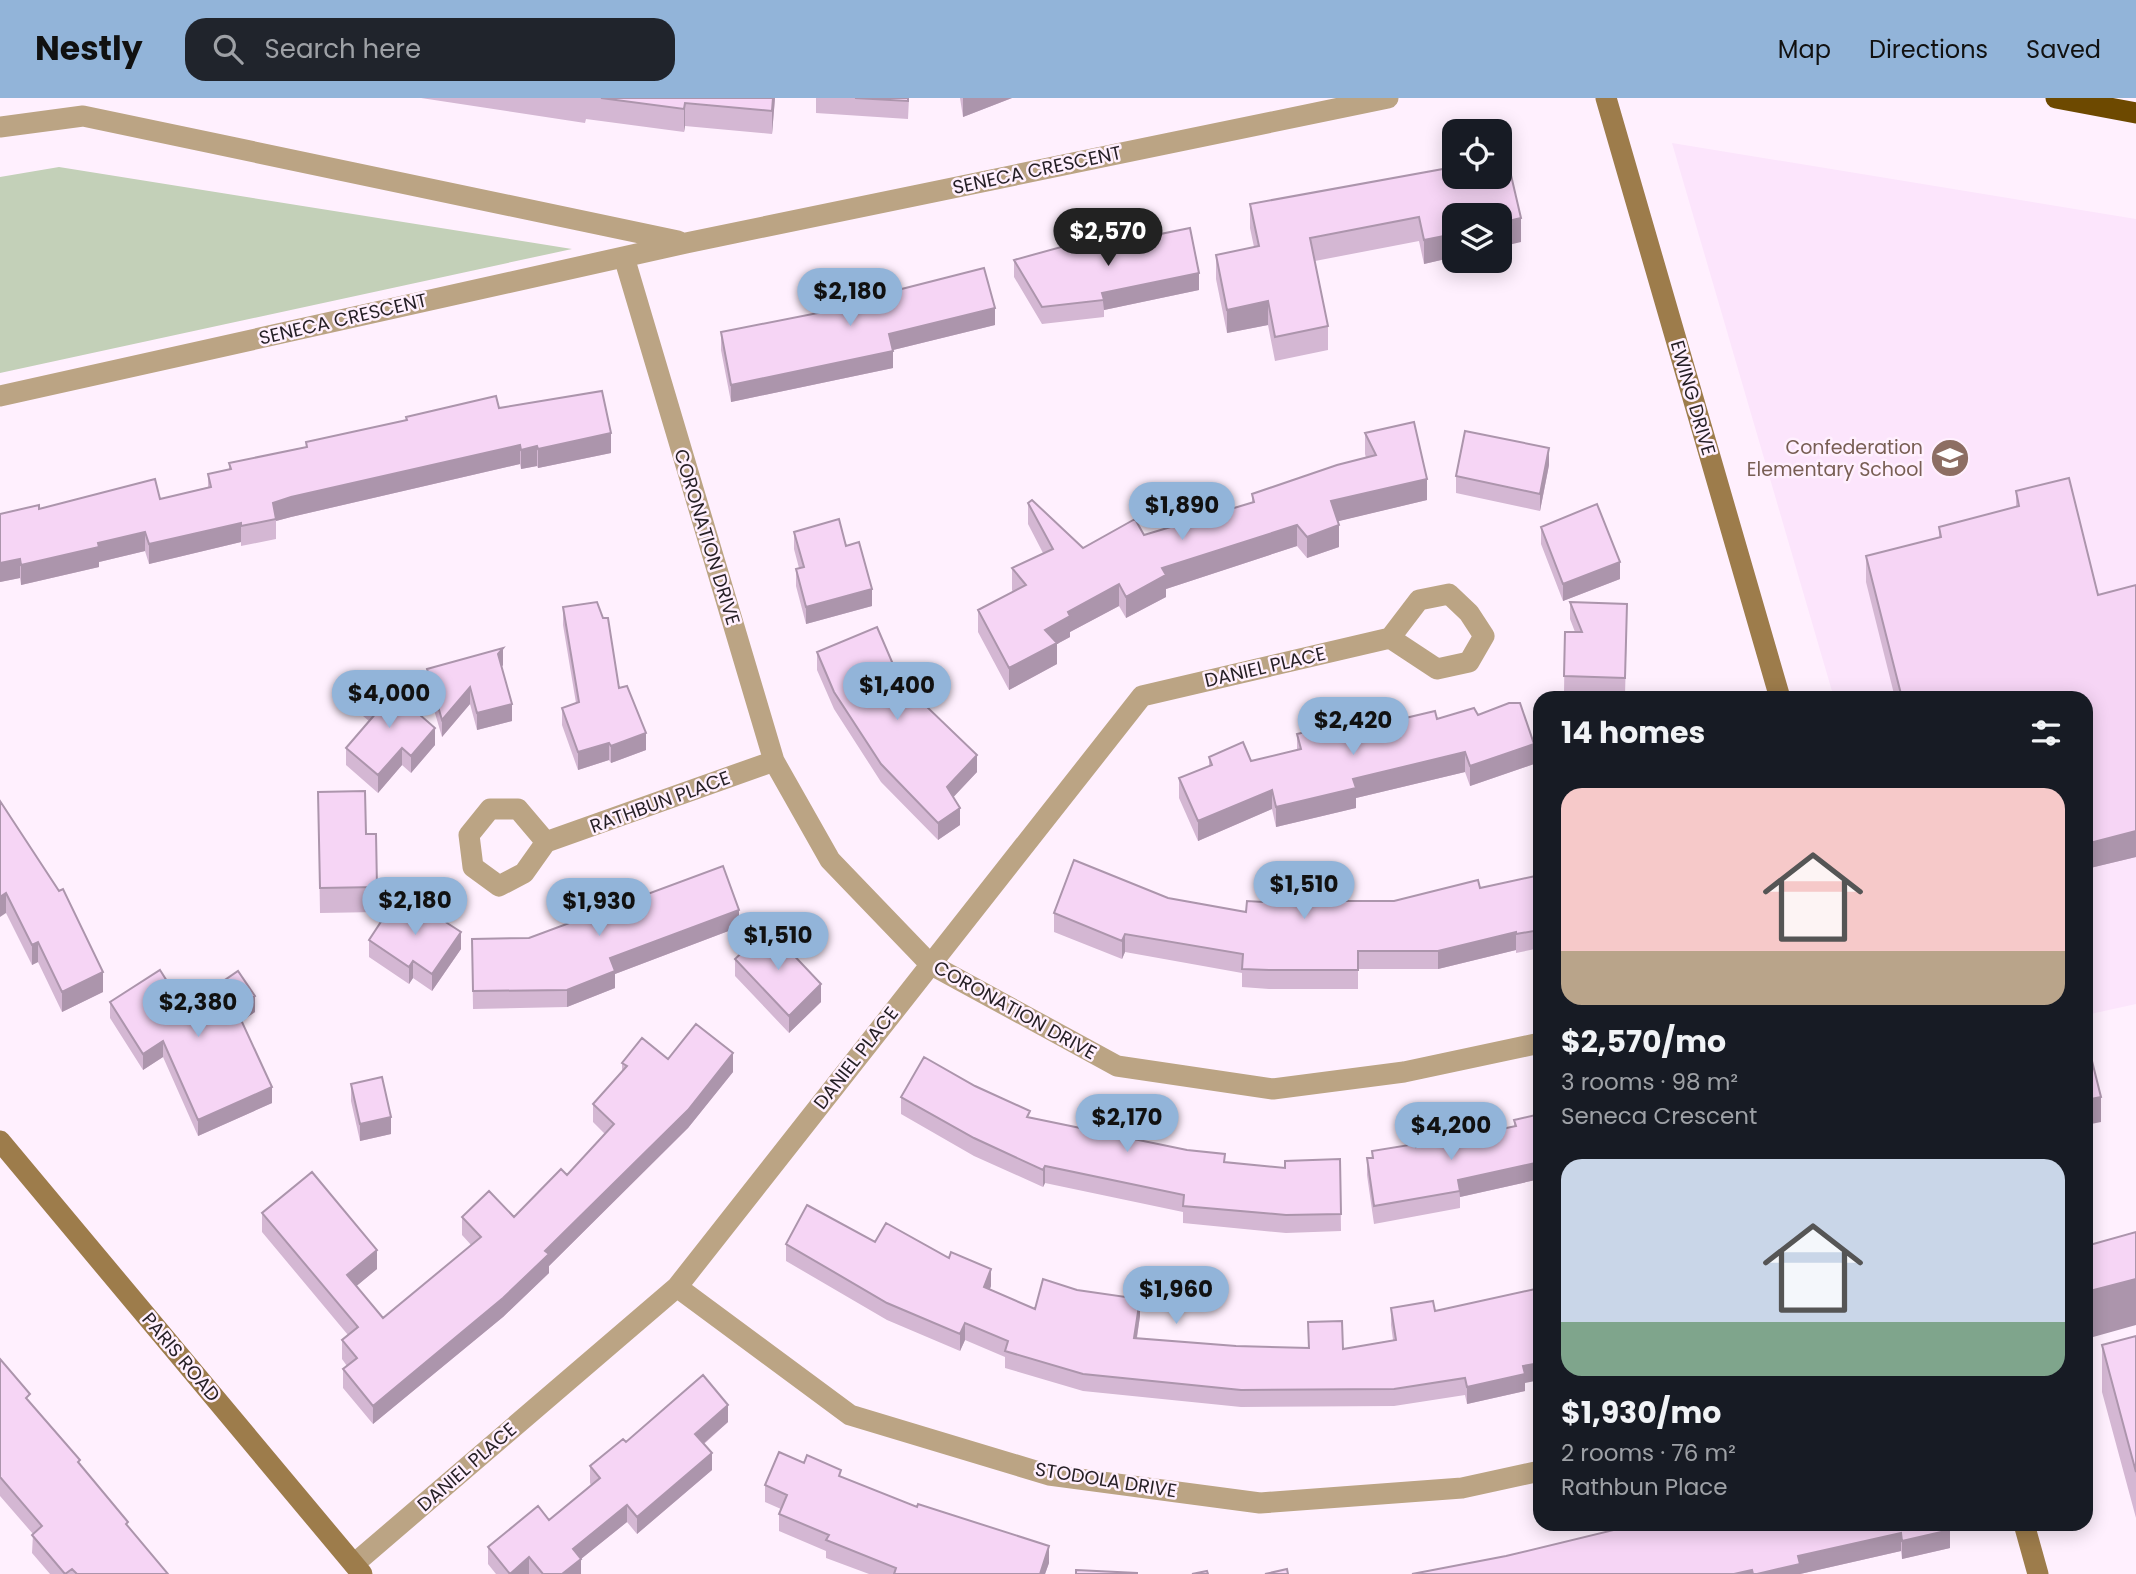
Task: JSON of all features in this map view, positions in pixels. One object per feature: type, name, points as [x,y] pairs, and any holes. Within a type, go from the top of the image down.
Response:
[{"type":"highway","points":[[2056,98],[2136,113]]},
{"type":"street","name":"SENECA CRESCENT","points":[[0,396],[686,243],[1388,98]]},
{"type":"street","name":"EWING DRIVE","points":[[1606,99],[1778,691]]},
{"type":"street","name":"SENECA CRESCENT","points":[[0,127],[83,116],[686,243]]},
{"type":"street","name":"CORONATION DRIVE","points":[[624,257],[774,761],[830,860],[930,964],[1116,1066],[1273,1089],[1404,1072],[1533,1044]]},
{"type":"street","name":"DANIEL PLACE","points":[[358,1569],[677,1287],[1142,696],[1390,639]]},
{"type":"street","name":"RATHBUN PLACE","points":[[547,842],[774,761]]},
{"type":"street","name":"PARIS ROAD","points":[[0,1141],[358,1569]]},
{"type":"street","name":"STODOLA DRIVE","points":[[677,1287],[850,1415],[1049,1475],[1260,1503],[1462,1488],[1533,1473]]},
{"type":"street","points":[[2026,1531],[2038,1574]]},
{"type":"shaded area","name":"Confederation Elementary School","points":[[1672,143],[2136,219],[2136,1004],[2093,1013],[2093,691],[1832,691]]},
{"type":"green space","points":[[59,167],[572,249],[0,373],[0,177]]},
{"type":"building","points":[[601,98],[773,98],[772,111],[685,103],[684,109]]},
{"type":"building","points":[[855,98],[908,98],[908,101]]},
{"type":"building","points":[[1442,169],[1442,189],[1512,189],[1512,179],[1521,218],[1512,220],[1512,203],[1442,203],[1442,236],[1424,240],[1419,217],[1310,238],[1328,326],[1275,337],[1268,301],[1227,310],[1216,255],[1259,246],[1250,204]]},
{"type":"building","points":[[1190,228],[1199,273],[1102,293],[1104,300],[1042,307],[1014,260],[1072,244],[1072,252]]},
{"type":"building","points":[[984,268],[995,308],[889,334],[893,351],[731,385],[721,332],[828,311],[827,308]]},
{"type":"building","points":[[602,391],[611,433],[538,449],[537,446],[521,450],[520,445],[291,497],[273,503],[276,519],[241,526],[241,523],[149,544],[145,532],[98,543],[99,547],[21,565],[20,559],[0,563],[0,514],[39,505],[39,509],[155,479],[160,499],[211,487],[208,474],[231,469],[229,463],[307,447],[306,442],[407,420],[406,417],[496,396],[499,408]]},
{"type":"building","points":[[1414,422],[1427,479],[1331,501],[1339,525],[1307,537],[1297,525],[1162,568],[1166,575],[1126,597],[1119,584],[1068,612],[1070,616],[1045,630],[1057,643],[1009,668],[978,610],[1026,585],[1012,568],[1053,549],[1028,503],[1032,500],[1083,548],[1135,519],[1144,535],[1254,502],[1252,494],[1337,465],[1376,455],[1365,433]]},
{"type":"building","points":[[1465,431],[1549,448],[1540,494],[1456,476]]},
{"type":"building","points":[[2069,478],[2098,595],[2136,585],[2136,831],[2093,842],[2093,691],[1900,691],[1866,556],[1941,537],[1939,527],[2019,506],[2016,491]]},
{"type":"building","points":[[1597,504],[1620,562],[1563,584],[1541,527]]},
{"type":"building","points":[[839,519],[846,546],[859,542],[872,589],[806,607],[796,569],[804,567],[794,532]]},
{"type":"building","points":[[597,602],[603,618],[608,618],[619,688],[627,686],[646,733],[611,746],[609,743],[578,752],[562,708],[579,702],[563,607]]},
{"type":"building","points":[[1570,602],[1627,604],[1625,678],[1564,676],[1565,632],[1582,632]]},
{"type":"building","points":[[877,627],[895,669],[930,705],[927,707],[977,755],[947,787],[960,808],[938,823],[881,764],[834,692],[817,652]]},
{"type":"building","points":[[503,648],[498,654],[512,704],[477,713],[470,687],[442,720],[427,669]]},
{"type":"building","points":[[380,680],[435,728],[411,756],[402,748],[378,775],[346,748],[377,712],[363,699]]},
{"type":"building","points":[[1509,703],[1520,703],[1533,744],[1470,766],[1465,752],[1353,779],[1356,788],[1276,807],[1272,790],[1198,821],[1179,778],[1212,765],[1209,757],[1243,742],[1251,761],[1301,749],[1297,734],[1340,724],[1342,733],[1435,711],[1437,719],[1474,708],[1478,715]]},
{"type":"building","points":[[365,791],[366,834],[376,834],[377,887],[320,888],[318,792]]},
{"type":"building","points":[[0,801],[59,891],[63,889],[103,972],[62,992],[38,942],[32,945],[6,893],[0,897]]},
{"type":"building","points":[[1074,860],[1168,898],[1246,912],[1247,901],[1317,905],[1317,901],[1394,901],[1478,880],[1480,888],[1533,877],[1533,931],[1516,932],[1438,951],[1358,951],[1358,970],[1242,969],[1243,954],[1125,934],[1122,941],[1054,913]]},
{"type":"building","points":[[723,866],[739,910],[610,958],[615,971],[567,990],[473,991],[472,939],[529,938]]},
{"type":"building","points":[[396,899],[422,917],[427,910],[461,932],[432,974],[413,961],[409,967],[369,940]]},
{"type":"building","points":[[768,928],[821,984],[789,1016],[735,959]]},
{"type":"building","points":[[160,970],[184,1008],[238,971],[255,996],[236,1009],[272,1087],[198,1120],[163,1041],[143,1054],[110,1002]]},
{"type":"building","points":[[696,1024],[733,1053],[688,1110],[545,1251],[549,1254],[503,1298],[373,1406],[343,1369],[357,1358],[342,1340],[358,1327],[262,1213],[312,1172],[377,1250],[347,1275],[383,1318],[481,1237],[462,1217],[489,1191],[514,1217],[561,1169],[567,1175],[614,1124],[593,1104],[627,1066],[622,1063],[642,1038],[668,1059]]},
{"type":"building","points":[[924,1057],[975,1086],[1030,1111],[1027,1117],[1187,1150],[1225,1154],[1224,1162],[1285,1168],[1285,1161],[1340,1159],[1341,1214],[1286,1215],[1183,1206],[1184,1195],[1045,1166],[1043,1170],[974,1138],[901,1097]]},
{"type":"building","points":[[2093,1065],[2101,1097],[2093,1099]]},
{"type":"building","points":[[382,1077],[391,1117],[360,1124],[351,1084]]},
{"type":"building","points":[[1533,1116],[1533,1164],[1458,1180],[1460,1191],[1374,1206],[1367,1158],[1373,1158],[1372,1151],[1415,1144],[1416,1147],[1516,1126],[1514,1120]]},
{"type":"building","points":[[807,1205],[875,1242],[886,1223],[949,1258],[951,1252],[991,1269],[984,1287],[1035,1309],[1043,1279],[1077,1290],[1140,1299],[1134,1338],[1236,1346],[1309,1348],[1308,1322],[1342,1321],[1343,1349],[1396,1340],[1391,1308],[1433,1301],[1435,1311],[1533,1290],[1533,1364],[1523,1366],[1525,1374],[1467,1387],[1465,1378],[1394,1389],[1241,1390],[1083,1374],[1005,1351],[1008,1341],[965,1323],[960,1334],[887,1303],[786,1244]]},
{"type":"building","points":[[2136,1232],[2136,1279],[2093,1290],[2093,1244]]},
{"type":"building","points":[[2136,1336],[2136,1472],[2102,1345]]},
{"type":"building","points":[[0,1359],[30,1394],[26,1398],[80,1460],[78,1462],[168,1574],[77,1574],[72,1569],[65,1574],[32,1535],[42,1526],[0,1477]]},
{"type":"building","points":[[703,1375],[728,1405],[695,1434],[712,1453],[637,1517],[627,1505],[573,1549],[581,1559],[562,1574],[543,1574],[529,1557],[510,1574],[488,1547],[538,1506],[549,1520],[600,1478],[590,1466],[623,1439],[626,1442]]},
{"type":"building","points":[[779,1452],[804,1463],[807,1455],[841,1470],[839,1476],[917,1507],[918,1504],[1049,1546],[1040,1574],[894,1574],[896,1568],[826,1540],[829,1535],[779,1514],[787,1495],[765,1485]]},
{"type":"building","points":[[1610,1531],[1946,1531],[1902,1541],[1901,1533],[1798,1556],[1800,1564],[1757,1574],[1753,1574],[1752,1570],[1734,1574],[1412,1574],[1506,1556]]},
{"type":"building","points":[[1287,1569],[1288,1574],[1265,1574]]},
{"type":"building","points":[[1076,1570],[1137,1573],[1137,1574],[1076,1574]]},
{"type":"place","name":"Confederation Elementary School","points":[[1950,458]]}]
